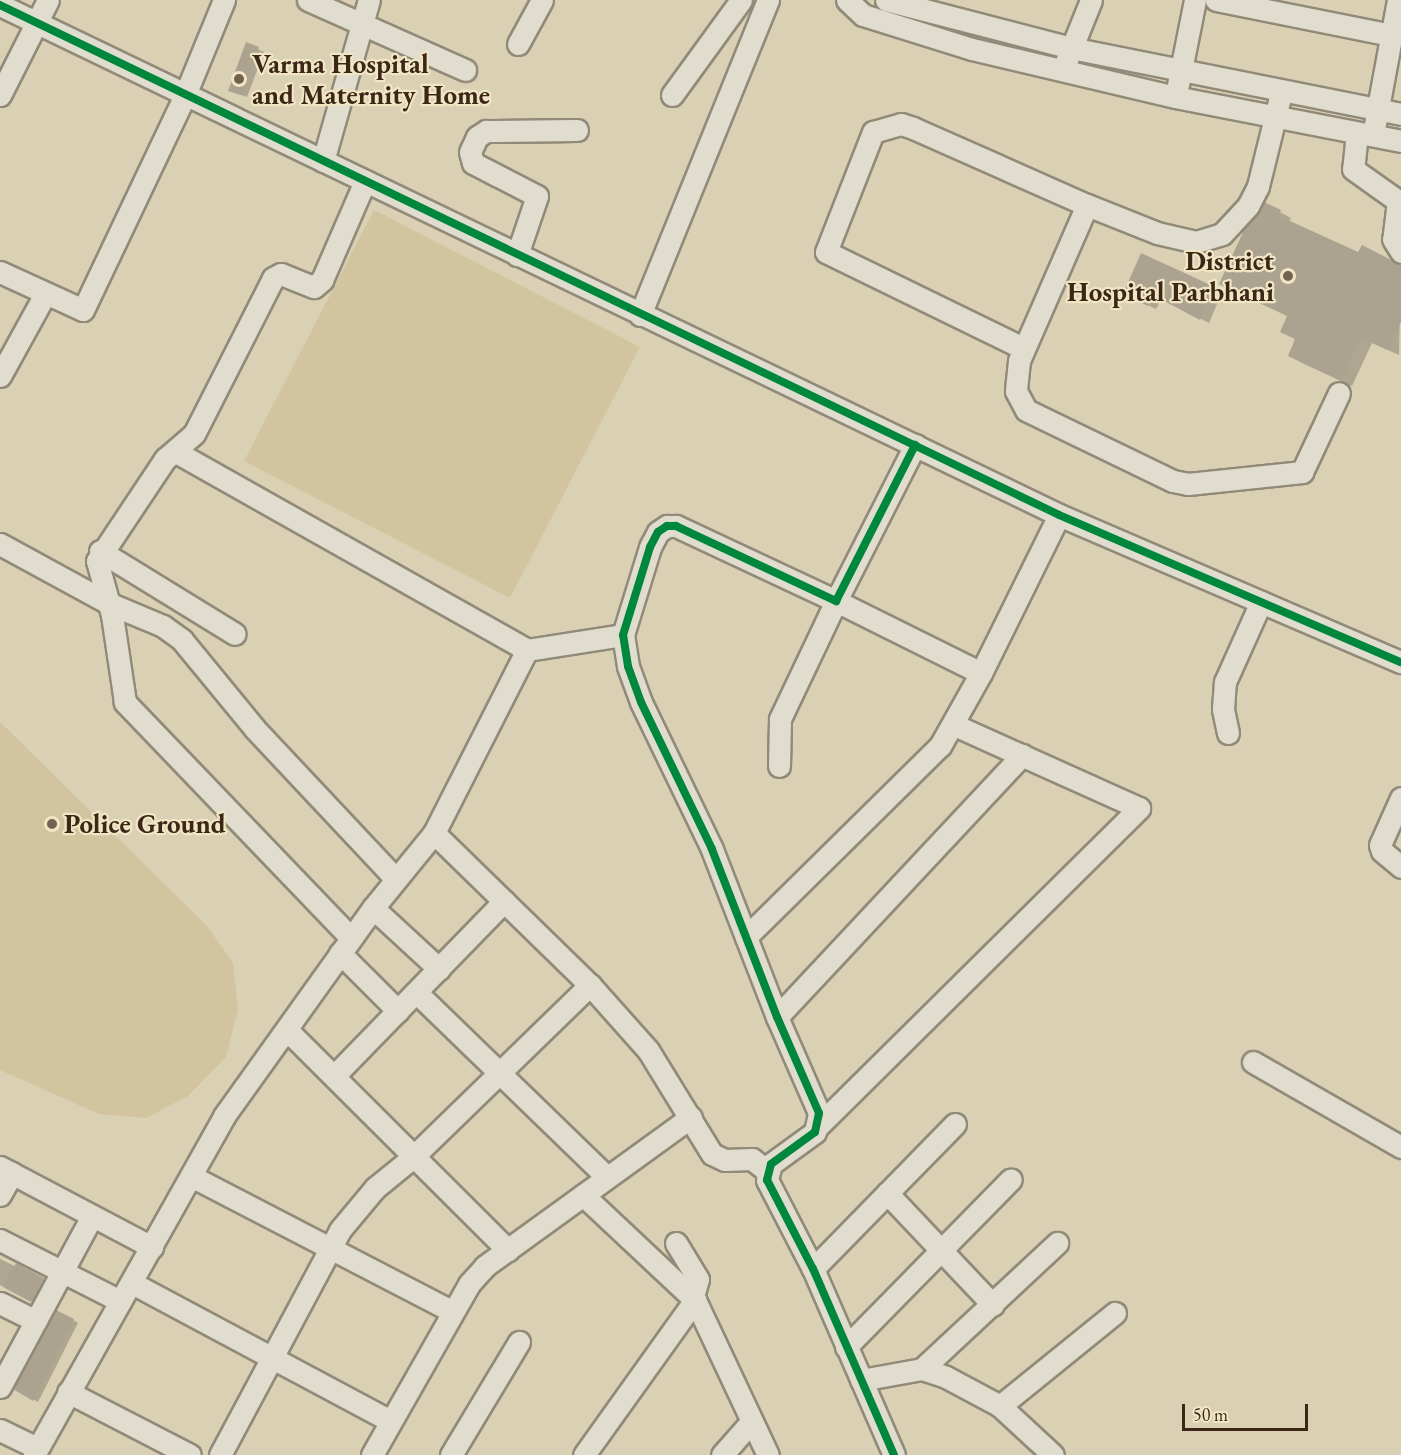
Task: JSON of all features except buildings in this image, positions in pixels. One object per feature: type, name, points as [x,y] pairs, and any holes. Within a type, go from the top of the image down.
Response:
[{"type":"street","points":[[0,95],[48,0]]},
{"type":"street","points":[[0,272],[83,310],[185,95],[224,0]]},
{"type":"street","points":[[308,0],[465,70]]},
{"type":"street","points":[[323,161],[369,0]]},
{"type":"street","points":[[518,44],[542,0]]},
{"type":"street","points":[[640,315],[766,5],[743,0],[672,95]]},
{"type":"street","points":[[847,0],[972,49],[1175,97],[1401,141]]},
{"type":"street","points":[[886,0],[1071,48],[1281,93],[1401,114]]},
{"type":"street","points":[[1063,71],[1091,0]]},
{"type":"street","points":[[1175,97],[1195,0]]},
{"type":"street","points":[[1216,0],[1391,35]]},
{"type":"street","points":[[1398,0],[1378,110],[1364,134],[1353,169],[1398,201],[1393,239],[1401,252]]},
{"type":"street","points":[[0,6],[1059,515],[1401,662]]},
{"type":"street","points":[[972,49],[979,24]]},
{"type":"street","points":[[1023,348],[826,252],[870,137],[889,126],[913,128],[1087,205],[1182,241],[1196,242],[1222,234],[1235,224],[1258,186],[1277,118],[1281,93]]},
{"type":"street","points":[[517,255],[537,196],[473,163],[470,153],[477,137],[486,131],[577,130]]},
{"type":"street","points":[[365,181],[322,280],[314,287],[281,274],[273,278],[194,434],[176,452],[165,459],[100,551],[97,571],[108,603],[120,685],[136,716],[346,946],[398,1011]]},
{"type":"street","points":[[1087,205],[1023,348],[1016,380],[1026,410],[1181,484],[1302,472],[1339,393]]},
{"type":"street","points":[[0,376],[45,294]]},
{"type":"street","points":[[779,766],[777,738],[780,719],[836,600],[915,445]]},
{"type":"street","points":[[176,452],[527,650],[623,635]]},
{"type":"street","points":[[746,937],[940,746],[954,725],[981,673],[1059,515]]},
{"type":"street","points":[[818,1126],[819,1113],[777,1017],[712,849],[641,702],[628,666],[623,635],[650,547],[658,532],[667,526],[676,526],[836,600],[981,673]]},
{"type":"street","points":[[0,544],[108,603],[163,626],[182,640],[255,729],[395,878]]},
{"type":"street","points":[[100,551],[235,634]]},
{"type":"street","points":[[1228,733],[1223,709],[1224,682],[1261,602]]},
{"type":"street","points":[[0,1431],[36,1452],[224,1116],[395,878],[434,833],[527,650]]},
{"type":"street","points":[[766,1171],[818,1126],[1139,808],[954,725]]},
{"type":"street","points":[[777,1017],[1022,755]]},
{"type":"street","points":[[1401,798],[1380,845],[1382,851],[1401,867]]},
{"type":"street","points":[[434,833],[590,985],[648,1050],[718,1158],[752,1159],[766,1171],[813,1269],[894,1455]]},
{"type":"street","points":[[334,1076],[504,901]]},
{"type":"street","points":[[373,908],[439,969]]},
{"type":"street","points":[[220,1455],[273,1358],[328,1247],[375,1188],[413,1157],[501,1074],[590,985]]},
{"type":"street","points":[[417,993],[608,1177]]},
{"type":"street","points":[[287,1030],[508,1250]]},
{"type":"street","points":[[1253,1062],[1401,1147]]},
{"type":"street","points":[[372,1455],[469,1284],[508,1250],[691,1117]]},
{"type":"street","points":[[813,1269],[955,1124]]},
{"type":"street","points":[[0,1195],[6,1170],[152,1247]]},
{"type":"street","points":[[191,1176],[453,1312]]},
{"type":"street","points":[[846,1347],[1011,1179]]},
{"type":"street","points":[[887,1193],[993,1305]]},
{"type":"street","points":[[583,1195],[694,1299],[768,1455]]},
{"type":"street","points":[[2,1377],[36,1321],[92,1216]]},
{"type":"street","points":[[0,1240],[120,1300]]},
{"type":"street","points":[[584,1455],[694,1299],[698,1279],[676,1243]]},
{"type":"street","points":[[922,1369],[1057,1243]]},
{"type":"street","points":[[132,1282],[390,1421]]},
{"type":"street","points":[[0,1303],[36,1321]]},
{"type":"street","points":[[1000,1406],[1115,1313]]},
{"type":"street","points":[[451,1455],[519,1342]]},
{"type":"street","points":[[861,1380],[922,1369],[946,1377],[1000,1406],[1053,1455]]},
{"type":"street","points":[[68,1392],[189,1455]]},
{"type":"street","points":[[722,1455],[752,1421]]},
{"type":"street","points":[[1029,1433],[1036,1455]]},
{"type":"shaded area","points":[[374,210],[640,347],[510,598],[244,461]]},
{"type":"shaded area","name":"Police Ground","points":[[0,722],[207,926],[233,963],[238,1009],[226,1057],[188,1096],[146,1118],[99,1114],[0,1070]]},
{"type":"cycle path","points":[[0,5],[1059,515],[1401,662]]},
{"type":"cycle path","points":[[894,1455],[813,1269],[767,1180],[771,1164],[815,1132],[819,1113],[777,1017],[712,849],[641,702],[628,666],[623,635],[650,547],[658,532],[667,526],[676,526],[836,601],[915,445]]},
{"type":"place","name":"Varma Hospital and Maternity Home","points":[[239,79]]},
{"type":"place","name":"District Hospital Parbhani","points":[[1288,276]]},
{"type":"place","name":"Police Ground","points":[[52,824]]}]
